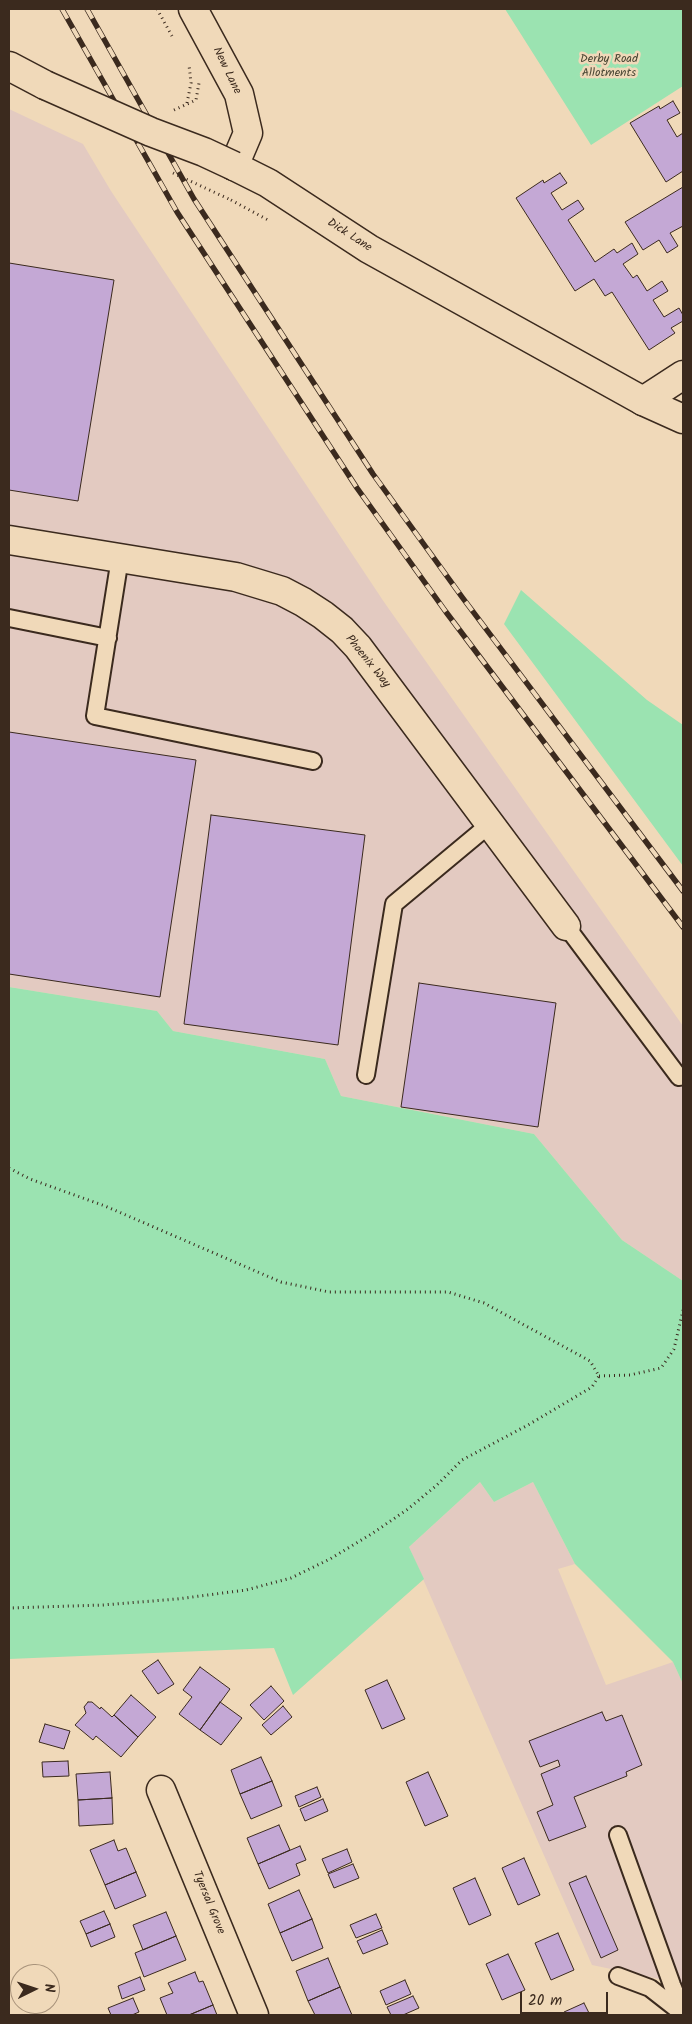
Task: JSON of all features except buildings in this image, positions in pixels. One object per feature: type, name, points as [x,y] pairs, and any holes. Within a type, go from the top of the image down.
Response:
[{"type":"street","name":"New Lane","points":[[193,9],[238,94],[248,133],[234,166]]},
{"type":"street","name":"Dick Lane","points":[[9,66],[151,132],[204,152],[268,183],[369,249],[643,402],[683,419]]},
{"type":"street","points":[[643,402],[683,375]]},
{"type":"street","name":"Phoenix Way","points":[[9,540],[259,583],[296,598],[323,615],[342,630],[358,648],[566,926]]},
{"type":"street","name":"Tyersal Grove","points":[[161,1790],[254,2015]]},
{"type":"lane","points":[[120,558],[95,716],[313,761]]},
{"type":"lane","points":[[9,618],[108,638]]},
{"type":"lane","points":[[366,1076],[394,904],[490,824]]},
{"type":"lane","points":[[566,926],[679,1077]]},
{"type":"lane","points":[[618,1835],[683,2013]]},
{"type":"lane","points":[[618,1976],[650,1988],[683,2013]]},
{"type":"path","points":[[156,9],[175,41]]},
{"type":"path","points":[[184,57],[189,65],[191,83],[187,104]]},
{"type":"path","points":[[9,1168],[30,1179],[105,1206],[281,1282],[329,1292],[448,1292],[484,1303],[590,1362],[599,1376]]},
{"type":"path","points":[[599,1376],[630,1375],[661,1368],[674,1349],[683,1310]]},
{"type":"path","points":[[9,1608],[102,1605],[177,1599],[246,1590],[291,1578],[330,1559],[373,1533],[408,1510],[437,1486],[462,1460],[528,1425],[592,1387],[599,1376]]},
{"type":"shaded area","points":[[9,109],[83,144],[111,191],[384,602],[683,1026],[683,1281],[622,1240],[534,1134],[341,1096],[325,1059],[173,1031],[157,1011],[9,987]]},
{"type":"shaded area","points":[[480,1482],[494,1502],[533,1482],[575,1564],[558,1569],[606,1685],[673,1662],[683,1684],[683,1984],[592,1965],[409,1547]]},
{"type":"green space","name":"Derby Road Allotments","points":[[505,9],[683,9],[683,86],[591,145]]},
{"type":"green space","points":[[521,590],[647,700],[683,725],[683,866],[504,624]]},
{"type":"green space","points":[[9,987],[157,1011],[173,1031],[325,1059],[341,1096],[534,1134],[622,1240],[683,1281],[683,1684],[673,1662],[575,1564],[533,1482],[494,1502],[480,1482],[409,1547],[424,1579],[293,1695],[274,1648],[9,1659]]},
{"type":"railway","points":[[62,9],[177,212],[357,488],[446,612],[683,927]]},
{"type":"railway","points":[[87,9],[194,199],[373,474],[462,597],[683,891]]}]
